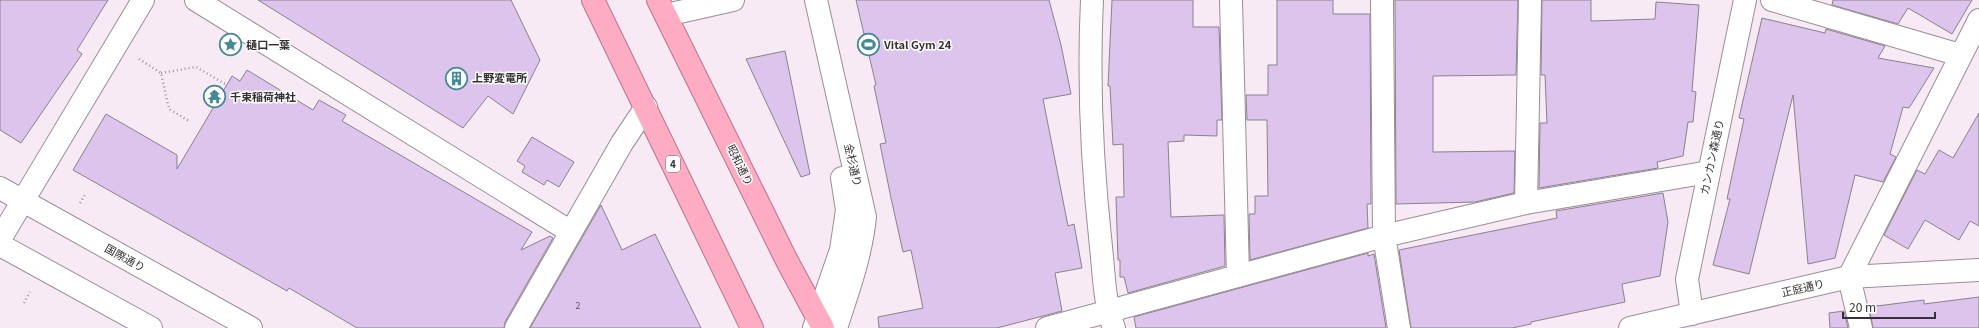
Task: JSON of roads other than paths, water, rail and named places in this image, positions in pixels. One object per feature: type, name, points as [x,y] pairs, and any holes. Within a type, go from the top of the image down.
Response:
[{"type":"highway","name":"4","points":[[593,0],[752,328]]},
{"type":"highway","name":"昭和通り","points":[[662,8],[786,259],[823,325]]},
{"type":"street","points":[[0,239],[142,0]]},
{"type":"street","points":[[196,0],[571,232]]},
{"type":"street","points":[[662,8],[733,0]]},
{"type":"street","name":"金杉通り","points":[[815,0],[847,210],[841,250],[823,325]]},
{"type":"street","points":[[1092,0],[1090,37],[1092,130],[1098,220],[1111,320]]},
{"type":"street","points":[[1231,0],[1238,276]]},
{"type":"street","points":[[1382,0],[1384,236],[1399,328]]},
{"type":"street","points":[[1526,203],[1530,0]]},
{"type":"street","name":"カンカン森通り","points":[[1692,314],[1687,279],[1745,0]]},
{"type":"street","points":[[1772,0],[1960,56]]},
{"type":"street","points":[[1861,328],[1849,277],[1979,20]]},
{"type":"street","points":[[516,328],[622,143],[646,107]]},
{"type":"street","points":[[1047,328],[1111,320],[1238,276],[1384,236],[1526,203],[1709,172]]},
{"type":"street","name":"国際通り","points":[[0,188],[251,328]]},
{"type":"street","points":[[0,245],[151,328]]},
{"type":"street","name":"正庭通り","points":[[1630,328],[1849,277],[1979,270]]},
{"type":"place","name":"樋口一葉","points":[[230,45]]},
{"type":"place","name":"Vital Gym 24","points":[[869,45]]},
{"type":"place","name":"上野変電所","points":[[457,78]]},
{"type":"place","name":"千束稲荷神社","points":[[214,97]]}]
